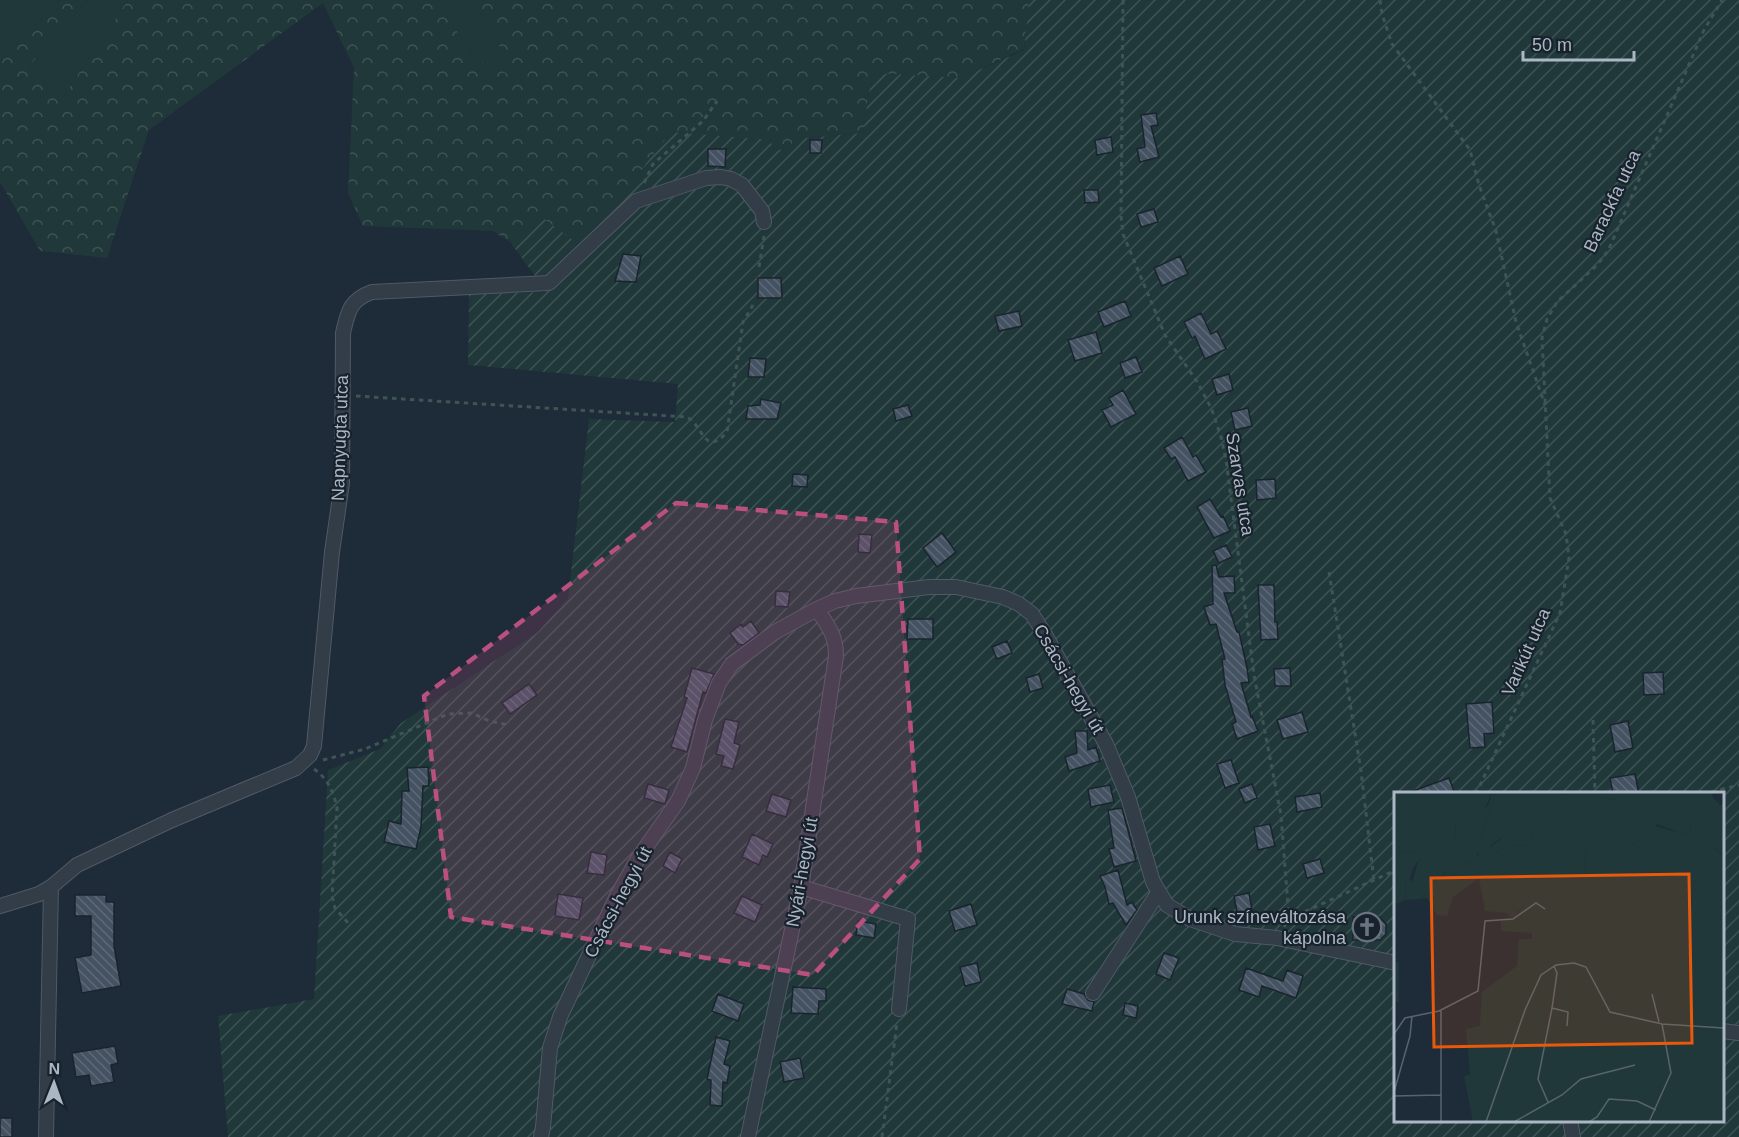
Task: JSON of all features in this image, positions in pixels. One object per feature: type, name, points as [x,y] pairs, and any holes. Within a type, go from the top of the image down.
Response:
[{"type":"street","name":"Napnyugta utca","points":[[303,763],[314,746],[332,552],[342,483],[344,333],[347,316],[354,302],[359,297],[372,292],[549,283],[636,201],[706,178],[721,177],[742,185],[762,211],[764,222]]},
{"type":"street","name":"Csácsi-hegyi út","points":[[541,1137],[550,1048],[560,1017],[617,896],[639,857],[678,801],[693,768],[708,710],[719,683],[732,664],[775,632],[835,601],[856,596],[929,587],[956,588],[1003,597],[1026,609],[1044,633],[1106,744],[1128,797],[1158,893]]},
{"type":"street","name":"Nyári-hegyi út","points":[[748,1137],[801,887],[836,656],[834,635],[817,609]]},
{"type":"street","points":[[0,906],[39,894],[77,865],[172,820],[303,763]]},
{"type":"street","points":[[46,1137],[51,887]]},
{"type":"street","points":[[801,887],[908,919],[899,1009]]},
{"type":"street","points":[[1093,993],[1158,893],[1167,905],[1190,919],[1235,933],[1277,938],[1394,963]]},
{"type":"street","points":[[1724,1031],[1739,1033]]},
{"type":"street","points":[[1570,1122],[1572,1137]]},
{"type":"path","name":"Szarvas utca","points":[[1123,0],[1121,216],[1123,234],[1165,335],[1198,383],[1212,410],[1221,437],[1254,675],[1281,815],[1289,919]]},
{"type":"path","points":[[1380,0],[1392,44],[1470,150],[1479,185],[1496,231],[1516,322],[1546,409]]},
{"type":"path","name":"Barackfa utca","points":[[1546,409],[1542,338],[1547,319],[1557,302],[1596,266],[1608,251],[1704,30],[1722,0]]},
{"type":"path","points":[[636,201],[653,164],[703,121],[717,101]]},
{"type":"path","points":[[759,267],[764,243],[764,222]]},
{"type":"path","points":[[343,398],[360,395],[687,417],[694,420],[706,440],[714,442],[720,440],[727,432],[742,322],[753,305]]},
{"type":"path","name":"Varikút utca","points":[[1477,792],[1560,613],[1566,588],[1569,558],[1566,534],[1550,498],[1548,484],[1546,409]]},
{"type":"path","points":[[1329,572],[1361,771],[1374,881]]},
{"type":"path","points":[[303,763],[365,749],[448,714],[472,713],[489,721],[508,725]]},
{"type":"path","points":[[1593,720],[1595,792]]},
{"type":"path","points":[[303,763],[323,775],[334,794],[337,808],[332,896],[335,908],[349,924]]},
{"type":"path","points":[[1711,792],[1739,785]]},
{"type":"path","points":[[1277,938],[1289,919],[1394,871]]},
{"type":"path","points":[[882,1137],[899,1009]]},
{"type":"highlighted area","points":[[676,503],[896,522],[920,859],[813,975],[451,917],[424,696]]},
{"type":"green space","points":[[0,0],[59,0],[0,62]]},
{"type":"green space","points":[[59,0],[87,0],[30,65],[60,101],[128,0],[438,0],[473,58],[517,78],[474,0],[1029,0],[1024,49],[960,78],[875,73],[869,92],[863,133],[794,139],[791,149],[774,150],[770,140],[641,170],[625,200],[578,245],[543,219],[510,242],[493,231],[363,226],[348,193],[354,68],[323,3],[149,130],[107,258],[40,251],[0,182],[0,62]]},
{"type":"green space","points":[[87,0],[128,0],[60,101],[30,65]]},
{"type":"green space","points":[[438,0],[474,0],[518,79],[473,58]]},
{"type":"green space","points":[[1029,0],[1739,0],[1739,1137],[228,1137],[218,1016],[314,999],[328,770],[380,749],[401,723],[538,632],[568,598],[589,419],[675,422],[678,384],[468,365],[469,294],[547,292],[510,242],[543,218],[578,244],[624,200],[641,170],[671,132],[770,140],[774,150],[790,149],[793,139],[863,133],[869,92],[875,73],[960,78],[1024,50]]},
{"type":"building","points":[[1156,113],[1158,125],[1151,126],[1159,157],[1140,162],[1137,149],[1145,147],[1141,115]]},
{"type":"building","points":[[1111,137],[1113,152],[1097,155],[1095,140]]},
{"type":"building","points":[[810,140],[822,140],[821,153],[810,153]]},
{"type":"building","points":[[708,149],[726,149],[725,167],[708,166]]},
{"type":"building","points":[[1084,190],[1098,190],[1099,202],[1085,203]]},
{"type":"building","points":[[1154,209],[1158,222],[1141,227],[1137,214]]},
{"type":"building","points":[[623,254],[641,256],[636,282],[615,281]]},
{"type":"building","points":[[1180,256],[1188,274],[1162,286],[1154,268]]},
{"type":"building","points":[[758,278],[781,278],[782,298],[758,298]]},
{"type":"building","points":[[1125,301],[1131,316],[1104,327],[1098,312]]},
{"type":"building","points":[[1019,311],[1022,326],[999,331],[995,316]]},
{"type":"building","points":[[1201,313],[1211,334],[1217,331],[1226,349],[1205,359],[1195,336],[1192,338],[1184,322]]},
{"type":"building","points":[[1096,332],[1102,353],[1075,361],[1068,340]]},
{"type":"building","points":[[1136,357],[1142,372],[1125,378],[1120,363]]},
{"type":"building","points":[[750,358],[766,359],[764,377],[748,377]]},
{"type":"building","points":[[1229,374],[1233,390],[1217,395],[1212,379]]},
{"type":"building","points":[[1123,390],[1136,414],[1111,427],[1102,410],[1113,405],[1109,398]]},
{"type":"building","points":[[761,399],[781,403],[777,419],[746,419],[748,406],[760,405]]},
{"type":"building","points":[[908,405],[912,416],[896,421],[893,409]]},
{"type":"building","points":[[1248,408],[1252,426],[1235,430],[1231,412]]},
{"type":"building","points":[[1182,437],[1193,457],[1196,455],[1206,472],[1188,481],[1175,457],[1171,459],[1164,448]]},
{"type":"building","points":[[793,474],[808,475],[807,487],[792,486]]},
{"type":"building","points":[[1275,479],[1276,498],[1257,500],[1256,480]]},
{"type":"building","points":[[1210,499],[1221,517],[1223,516],[1230,531],[1214,538],[1197,507]]},
{"type":"building","points":[[942,533],[956,552],[937,567],[923,548]]},
{"type":"building","points":[[859,534],[872,535],[870,553],[858,552]]},
{"type":"building","points":[[1226,545],[1232,557],[1219,563],[1213,551]]},
{"type":"building","points":[[1216,565],[1219,577],[1234,576],[1235,593],[1224,593],[1237,632],[1239,632],[1249,682],[1241,683],[1251,717],[1258,731],[1237,739],[1232,724],[1236,722],[1225,685],[1222,659],[1225,659],[1216,624],[1210,625],[1204,607],[1213,604],[1212,566]]},
{"type":"building","points":[[1258,585],[1274,585],[1278,639],[1261,640]]},
{"type":"building","points":[[776,591],[790,592],[788,607],[775,606]]},
{"type":"building","points":[[908,619],[933,619],[933,639],[907,639]]},
{"type":"building","points":[[751,621],[759,633],[743,645],[738,644],[730,633],[741,624],[743,627]]},
{"type":"building","points":[[1007,641],[1012,653],[997,659],[992,647]]},
{"type":"building","points":[[692,668],[714,674],[706,693],[703,692],[687,752],[671,747],[687,698],[684,697]]},
{"type":"building","points":[[1290,668],[1291,686],[1275,686],[1274,669]]},
{"type":"building","points":[[1663,672],[1664,694],[1644,695],[1643,673]]},
{"type":"building","points":[[1039,674],[1043,688],[1030,692],[1026,678]]},
{"type":"building","points":[[529,684],[537,695],[510,714],[502,703]]},
{"type":"building","points":[[1492,702],[1494,733],[1484,734],[1485,747],[1470,748],[1466,704]]},
{"type":"building","points":[[1302,712],[1308,732],[1283,739],[1277,720]]},
{"type":"building","points":[[725,719],[739,722],[734,743],[740,745],[733,769],[721,766],[724,756],[716,754]]},
{"type":"building","points":[[1628,721],[1633,748],[1615,752],[1610,725]]},
{"type":"building","points":[[1075,731],[1087,731],[1088,750],[1096,747],[1100,761],[1069,771],[1065,757],[1077,753]]},
{"type":"building","points":[[1231,760],[1239,783],[1225,788],[1217,764]]},
{"type":"building","points":[[428,767],[429,786],[423,786],[421,827],[416,849],[384,842],[389,821],[401,824],[402,791],[409,791],[407,768]]},
{"type":"building","points":[[1635,774],[1639,792],[1613,792],[1610,778]]},
{"type":"building","points":[[1449,778],[1454,792],[1410,792]]},
{"type":"building","points":[[648,784],[669,790],[665,804],[644,798]]},
{"type":"building","points":[[1252,784],[1257,798],[1245,803],[1239,789]]},
{"type":"building","points":[[1110,785],[1114,802],[1091,807],[1088,789]]},
{"type":"building","points":[[1320,793],[1322,807],[1297,812],[1295,797]]},
{"type":"building","points":[[772,794],[791,800],[786,817],[766,811]]},
{"type":"building","points":[[1122,808],[1136,861],[1114,867],[1109,849],[1114,848],[1108,810]]},
{"type":"building","points":[[1270,824],[1275,846],[1258,850],[1254,827]]},
{"type":"building","points":[[752,834],[773,844],[767,857],[763,855],[759,865],[742,857]]},
{"type":"building","points":[[591,852],[607,855],[604,875],[587,873]]},
{"type":"building","points":[[670,852],[682,859],[675,873],[663,866]]},
{"type":"building","points":[[1320,859],[1324,873],[1307,878],[1303,864]]},
{"type":"building","points":[[1118,870],[1127,905],[1132,902],[1137,910],[1126,925],[1113,903],[1109,904],[1100,876]]},
{"type":"building","points":[[1249,893],[1253,915],[1238,917],[1234,896]]},
{"type":"building","points":[[558,894],[583,898],[579,920],[555,916]]},
{"type":"building","points":[[75,895],[106,895],[106,902],[114,902],[114,946],[121,986],[82,993],[75,958],[91,955],[91,916],[75,916]]},
{"type":"building","points":[[742,896],[762,905],[755,922],[734,913]]},
{"type":"building","points":[[971,904],[977,925],[955,931],[949,911]]},
{"type":"building","name":"Urunk színeváltozása kápolna","points":[[1353,917],[1379,917],[1386,924],[1386,934],[1380,940],[1353,940]]},
{"type":"building","points":[[858,921],[876,924],[874,938],[856,935]]},
{"type":"building","points":[[1164,953],[1179,958],[1170,980],[1156,974]]},
{"type":"building","points":[[977,963],[981,982],[965,986],[960,967]]},
{"type":"building","points":[[1246,968],[1283,981],[1287,970],[1303,976],[1296,998],[1262,986],[1259,997],[1239,990]]},
{"type":"building","points":[[793,987],[826,989],[826,1001],[819,1001],[818,1014],[791,1013]]},
{"type":"building","points":[[1067,989],[1084,994],[1088,1000],[1094,1002],[1092,1011],[1062,1004]]},
{"type":"building","points":[[718,994],[744,1004],[738,1021],[712,1011]]},
{"type":"building","points":[[1125,1003],[1138,1006],[1136,1018],[1123,1015]]},
{"type":"building","points":[[716,1037],[730,1041],[724,1064],[730,1066],[727,1083],[723,1082],[722,1106],[710,1105],[711,1080],[707,1079]]},
{"type":"building","points":[[115,1046],[118,1063],[111,1065],[114,1082],[91,1086],[89,1075],[76,1077],[72,1053]]},
{"type":"building","points":[[800,1058],[804,1078],[784,1082],[780,1062]]},
{"type":"building","points":[[0,1118],[12,1118],[12,1137],[0,1137]]},
{"type":"place","name":"Urunk színeváltozása kápolna","points":[[1367,927]]}]
